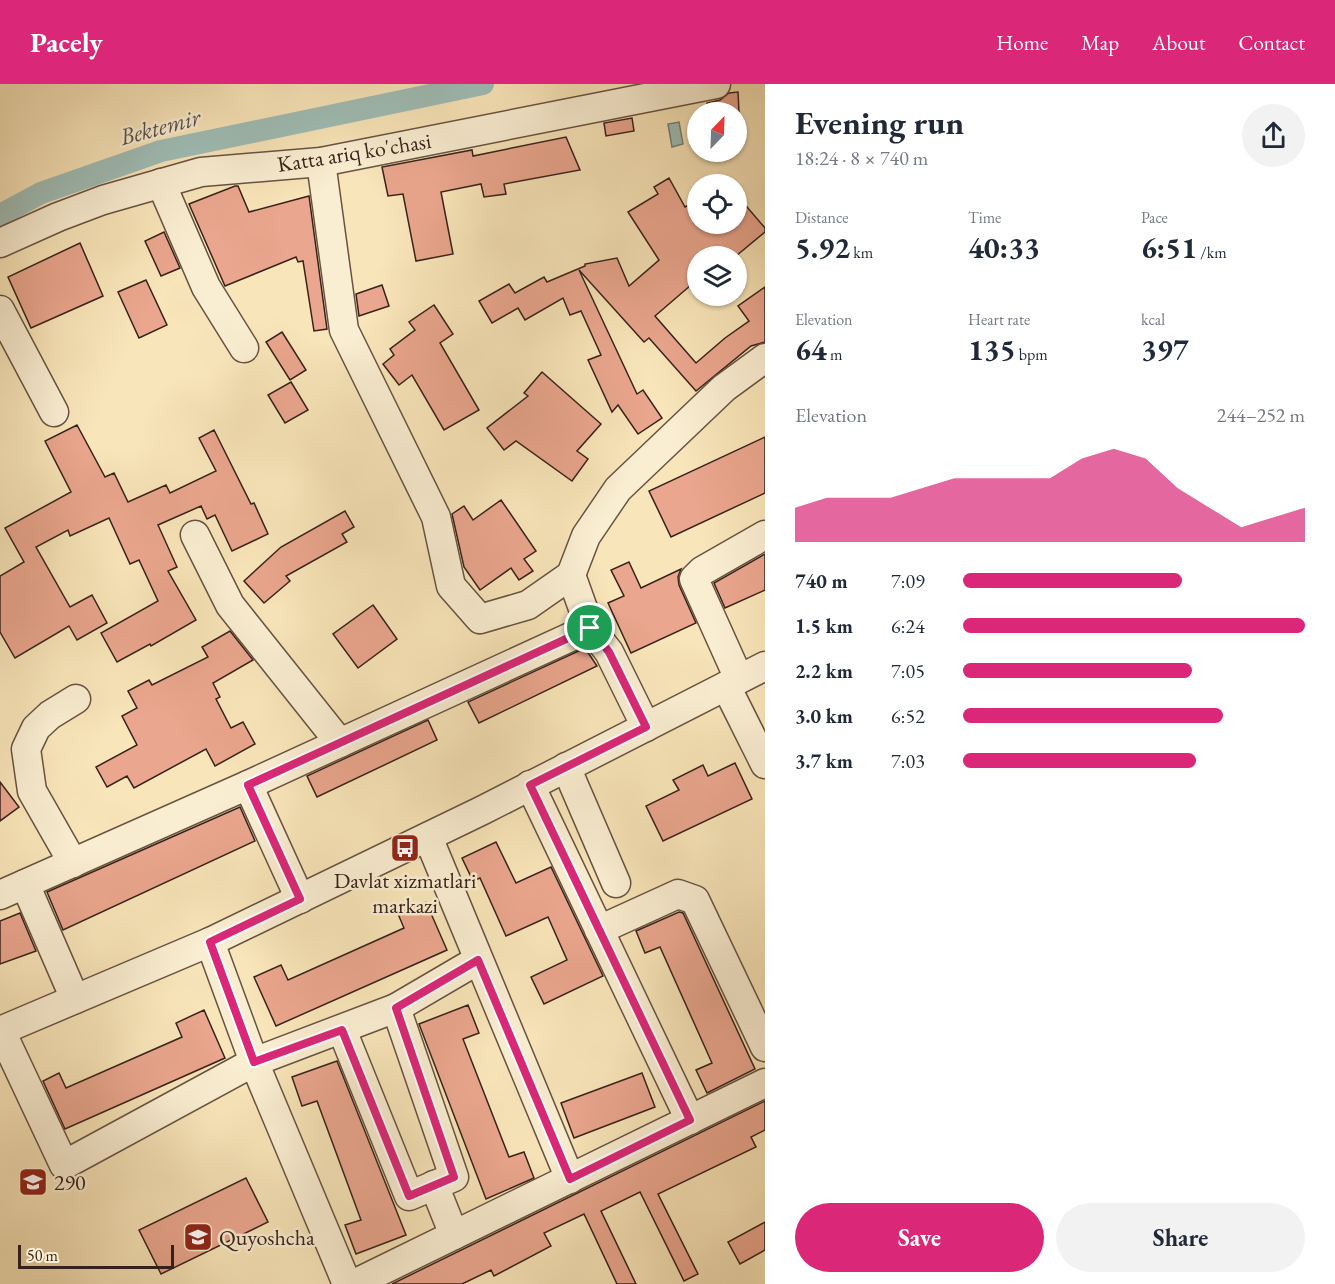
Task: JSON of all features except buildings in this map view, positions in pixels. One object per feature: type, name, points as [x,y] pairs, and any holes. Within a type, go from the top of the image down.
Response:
[{"type":"street","name":"Katta ariq ko'chasi","points":[[0,243],[103,200],[201,172],[321,162],[716,84]]},
{"type":"street","points":[[321,162],[344,330],[436,517],[451,586],[480,619],[528,605],[571,575],[586,536],[618,489],[724,388],[765,358]]},
{"type":"street","points":[[161,183],[206,288],[244,348]]},
{"type":"street","points":[[0,310],[54,412]]},
{"type":"street","points":[[195,535],[230,605],[340,743]]},
{"type":"street","points":[[765,535],[702,571],[694,579],[765,764]]},
{"type":"street","points":[[571,575],[590,628],[609,652],[646,727]]},
{"type":"street","points":[[75,999],[13,890],[590,628]]},
{"type":"street","points":[[478,960],[396,1008],[254,1062],[64,1165],[1,1031],[210,942],[428,837],[765,666]]},
{"type":"street","points":[[73,863],[32,791],[26,749],[36,728],[50,715],[76,699]]},
{"type":"street","points":[[566,767],[616,883]]},
{"type":"street","points":[[248,785],[300,899]]},
{"type":"street","points":[[530,785],[690,1120]]},
{"type":"street","points":[[428,837],[570,1179]]},
{"type":"street","points":[[599,930],[678,894],[695,900],[765,1047]]},
{"type":"street","points":[[210,942],[254,1062],[347,1284]]},
{"type":"street","points":[[342,1030],[409,1196],[454,1177],[396,1008]]},
{"type":"street","points":[[354,1284],[765,1083]]},
{"type":"street","points":[[434,1185],[454,1235]]},
{"type":"water","points":[[679,122],[683,144],[672,147],[668,124]]},
{"type":"waterway","name":"Bektemir","points":[[0,215],[41,193],[161,151],[483,84]]},
{"type":"place","name":"Davlat xizmatlari markazi","points":[[405,848]]},
{"type":"place","name":"290","points":[[33,1182]]},
{"type":"place","name":"Quyoshcha","points":[[198,1237]]},
{"type":"route","points":[[590,628],[609,652],[646,727],[530,785],[690,1120],[570,1179],[478,960],[396,1008],[454,1177],[409,1196],[342,1030],[254,1062],[210,942],[300,899],[248,785],[590,628]]}]
